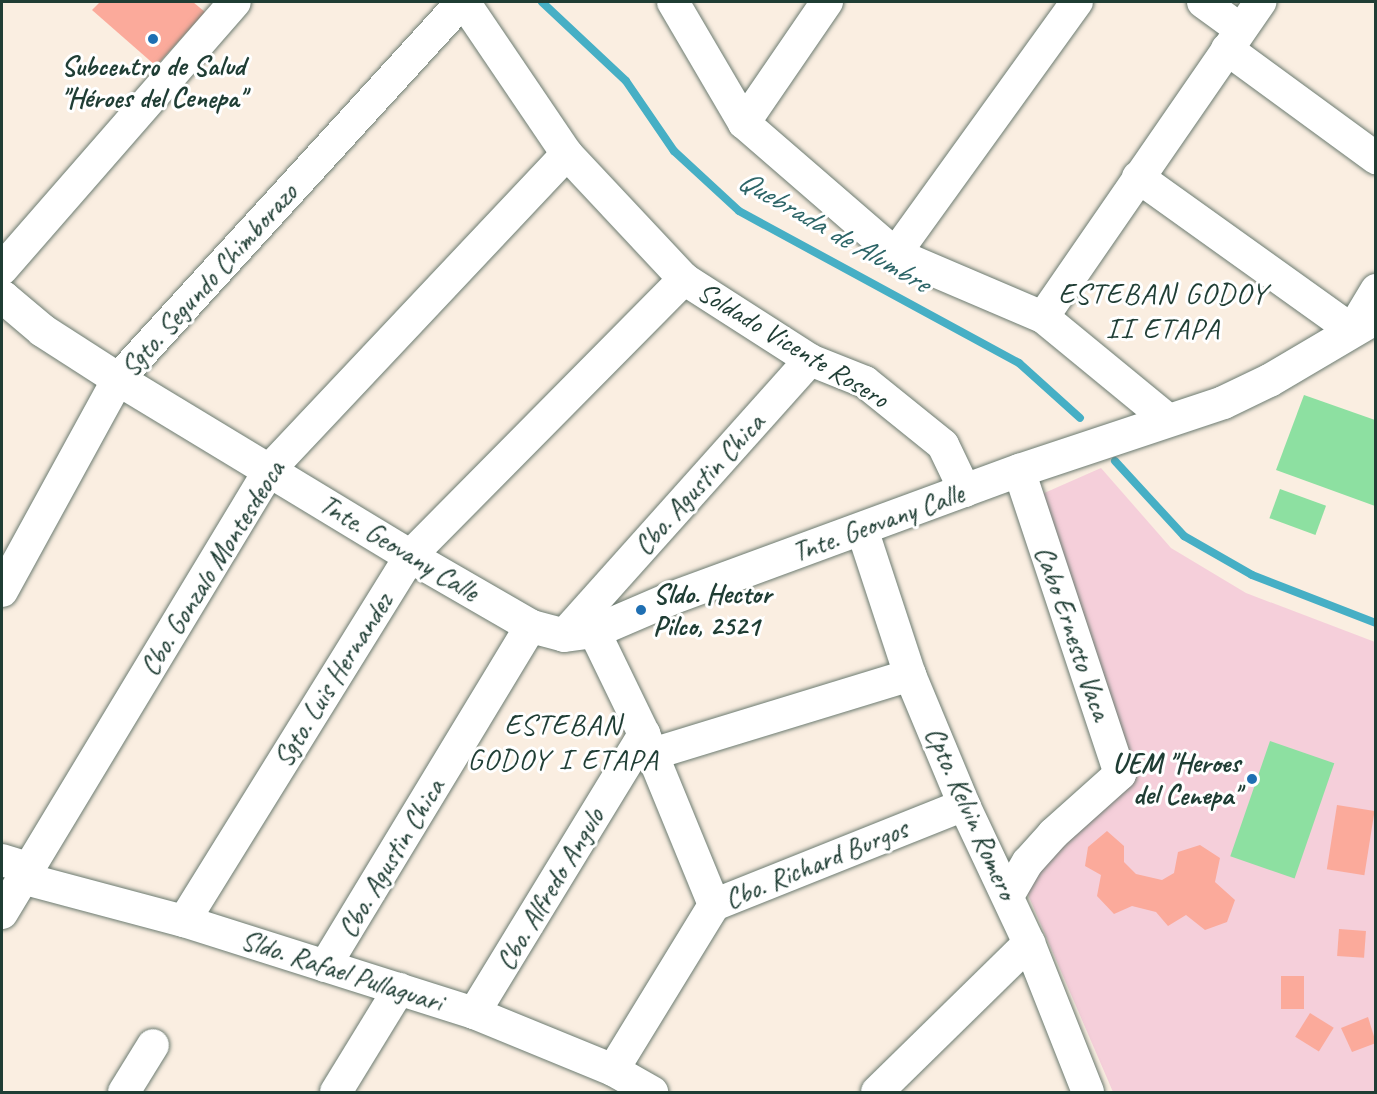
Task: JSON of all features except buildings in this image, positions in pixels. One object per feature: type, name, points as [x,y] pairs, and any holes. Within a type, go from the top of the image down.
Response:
[{"type":"street","points":[[2,290],[235,2]]},
{"type":"street","name":"Soldado Vicente Rosero","points":[[463,2],[567,153],[684,279],[810,360],[865,382],[943,445],[965,491]]},
{"type":"street","name":"Sgto. Segundo Chimborazo","points":[[2,591],[118,379],[463,2]]},
{"type":"street","points":[[673,2],[744,123],[896,254],[1043,317],[1167,419]]},
{"type":"street","points":[[744,123],[827,2]]},
{"type":"street","points":[[896,254],[1077,2]]},
{"type":"street","points":[[1203,2],[1233,39],[1376,158]]},
{"type":"street","points":[[1043,317],[1260,2]]},
{"type":"street","name":"Cbo. Gonzalo Montesdeoca","points":[[2,913],[17,869],[270,469],[567,153]]},
{"type":"street","points":[[1138,177],[1364,323]]},
{"type":"street","name":"Sgto. Luis Hernandez","points":[[184,921],[410,556],[684,279]]},
{"type":"street","name":"Tnte. Geovany Calle","points":[[2,290],[42,330],[118,379],[270,469],[410,556],[531,626],[579,633],[1018,470],[1223,402],[1269,380],[1364,323],[1376,290]]},
{"type":"street","name":"Cbo. Agustin Chica","points":[[579,633],[810,360]]},
{"type":"street","name":"Cabo Ernesto Vaca","points":[[1008,896],[1028,862],[1053,834],[1120,774],[1018,470]]},
{"type":"street","name":"Cpto. Kelvin Romero","points":[[862,529],[910,675],[964,805],[1029,943],[1088,1092]]},
{"type":"street","name":"Cbo. Agustin Chica","points":[[325,966],[531,626]]},
{"type":"street","points":[[579,633],[648,744],[714,904]]},
{"type":"street","points":[[648,744],[910,675]]},
{"type":"street","name":"Cbo. Alfredo Angulo","points":[[474,1013],[648,744]]},
{"type":"street","name":"Cbo. Richard Burgos","points":[[613,1071],[714,904],[964,805]]},
{"type":"street","name":"Sldo. Rafael Pullaguari","points":[[17,869],[474,1013],[613,1071],[652,1092]]},
{"type":"street","points":[[877,1092],[1029,943]]},
{"type":"street","points":[[336,1092],[399,989]]},
{"type":"street","points":[[124,1092],[153,1045]]},
{"type":"shaded area","name":"UEM \"Heroes del Cenepa\"","points":[[1101,468],[1171,548],[1246,593],[1375,642],[1375,1092],[1113,1092],[1026,890],[1036,868],[1122,785],[1042,494]]},
{"type":"green space","points":[[1304,395],[1375,420],[1375,506],[1276,470]]},
{"type":"green space","points":[[1280,489],[1326,506],[1315,535],[1269,518]]},
{"type":"green space","points":[[1270,741],[1334,763],[1295,878],[1230,856]]},
{"type":"waterway","name":"Quebrada de Alumbre","points":[[542,2],[626,81],[674,151],[739,211],[1019,363],[1080,418]]},
{"type":"waterway","name":"Quebrada de Alumbre","points":[[1115,461],[1184,536],[1252,575],[1376,623]]},
{"type":"place","name":"Subcentro de Salud \"Héroes del Cenepa\"","points":[[153,39]]},
{"type":"place","name":"Sldo. Hector Pilco, 2521","points":[[641,610]]},
{"type":"place","name":"UEM \"Heroes del Cenepa\"","points":[[1252,779]]},
{"type":"district","name":"ESTEBAN GODOY II ETAPA","points":[[1163,310]]},
{"type":"district","name":"ESTEBAN GODOY I ETAPA","points":[[563,742]]}]
